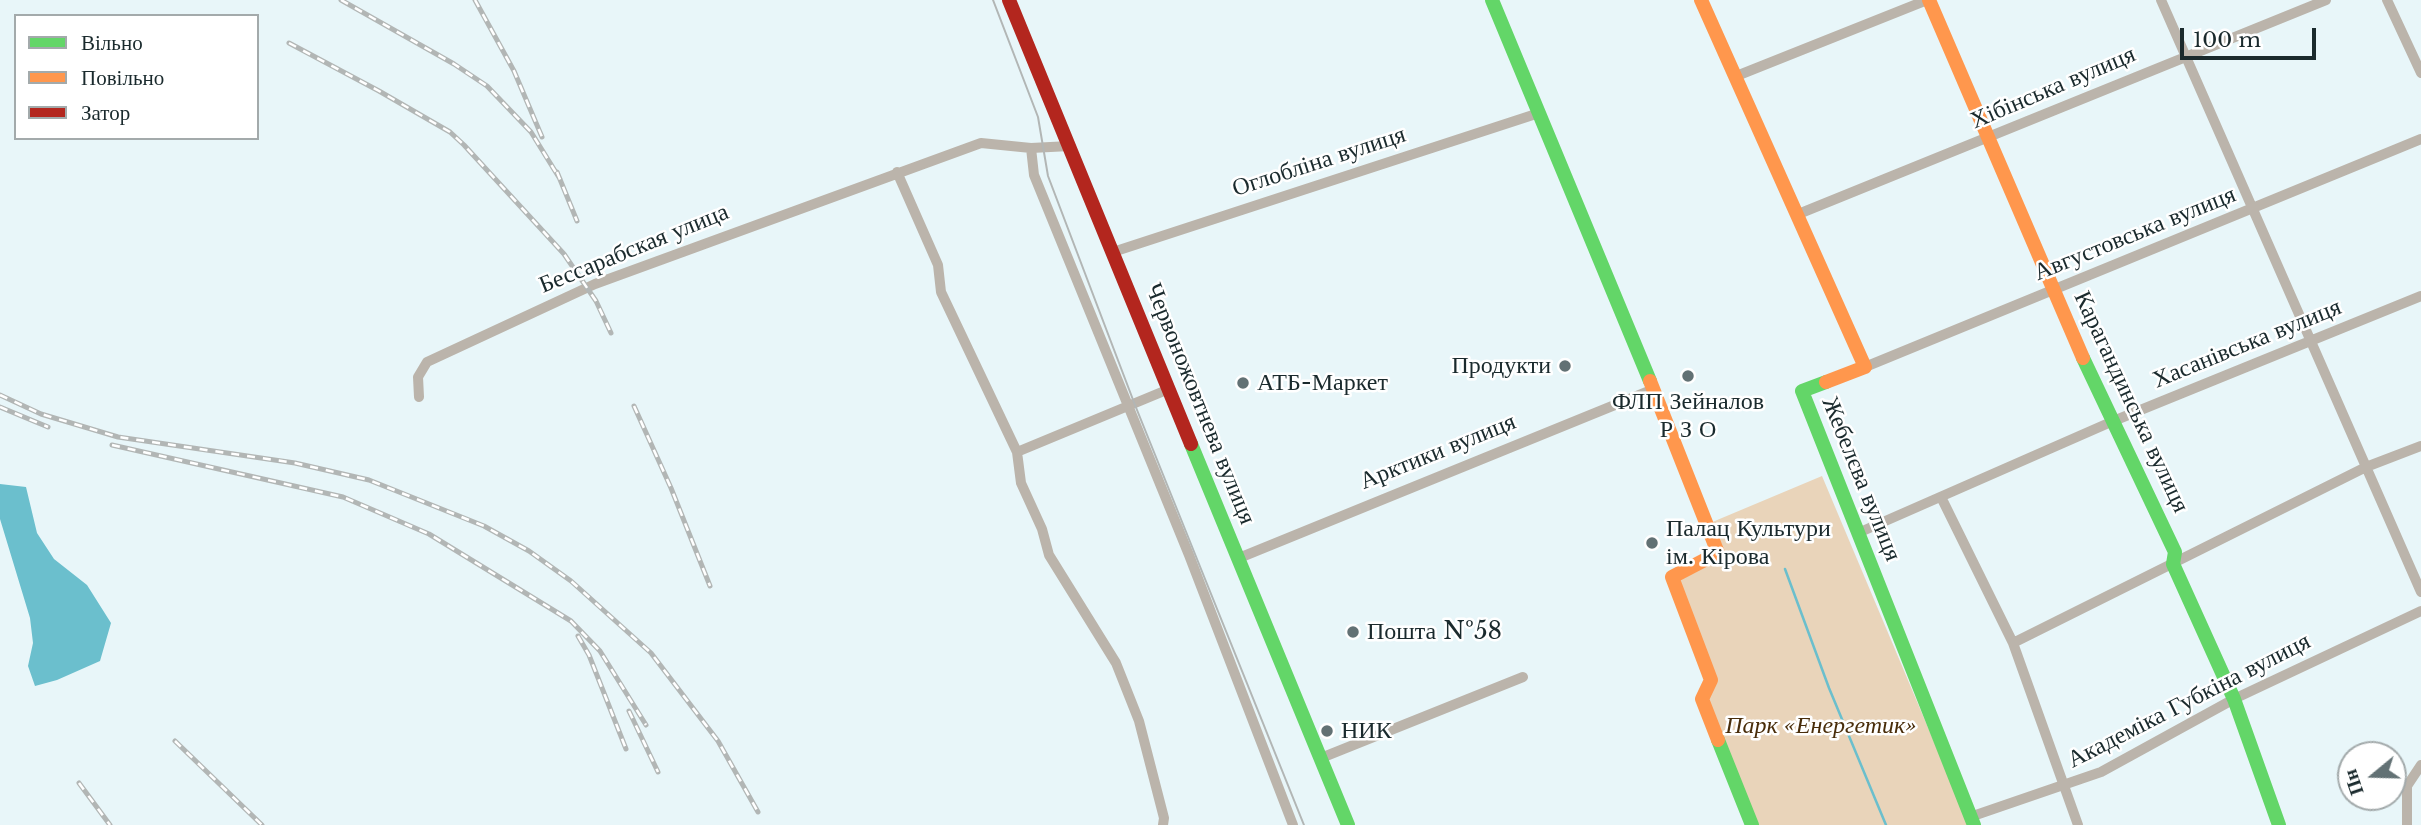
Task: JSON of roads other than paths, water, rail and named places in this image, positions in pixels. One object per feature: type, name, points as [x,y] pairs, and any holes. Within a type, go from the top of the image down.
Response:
[{"type":"street","name":"Червоножовтнева вулиця","points":[[1009,0],[1348,825]]},
{"type":"street","points":[[1492,0],[1654,389],[1718,553],[1672,577],[1711,680],[1702,699],[1752,825]]},
{"type":"street","name":"Жебелєва вулиця","points":[[1701,0],[1865,367],[1802,391],[1972,821]]},
{"type":"street","points":[[1734,77],[1928,0]]},
{"type":"street","name":"Карагандинська вулиця","points":[[1928,0],[2111,422],[2175,552],[2173,564],[2234,699],[2280,825]]},
{"type":"street","points":[[2161,0],[2421,592]]},
{"type":"street","name":"Хібінська вулиця","points":[[1796,215],[2326,0]]},
{"type":"street","points":[[2387,0],[2421,73]]},
{"type":"street","name":"Оглобліна вулиця","points":[[1113,252],[1539,113]]},
{"type":"street","name":"Августовська вулиця","points":[[1865,367],[2421,139]]},
{"type":"street","name":"Бессарабская улица","points":[[419,397],[421,368],[476,339],[595,284],[981,143],[1031,148],[1070,146]]},
{"type":"street","points":[[1031,148],[1034,175],[1235,670],[1293,825]]},
{"type":"street","points":[[897,172],[938,265],[940,292],[1017,452],[1021,483],[1042,529],[1049,555],[1121,675],[1139,721],[1164,818],[1163,825]]},
{"type":"street","name":"Хасанівська вулиця","points":[[1858,533],[2111,422],[2421,296]]},
{"type":"street","points":[[1017,452],[1169,389]]},
{"type":"street","name":"Арктики вулиця","points":[[1239,558],[1654,389]]},
{"type":"street","points":[[2013,643],[2366,467],[2421,446]]},
{"type":"street","points":[[1941,497],[2013,643],[2078,825]]},
{"type":"street","name":"Академіка Губкіна вулиця","points":[[1972,821],[2101,772],[2234,699],[2421,611]]},
{"type":"street","points":[[1321,758],[1523,677]]},
{"type":"street","points":[[2407,825],[2407,786],[2421,765]]},
{"type":"water","points":[[0,484],[26,487],[37,533],[54,559],[87,585],[111,623],[100,661],[57,680],[35,686],[28,666],[33,643],[30,618],[0,519]]},
{"type":"waterway","points":[[1785,569],[1829,688],[1886,825]]},
{"type":"tram line","points":[[993,0],[1038,117],[1048,176],[1135,405],[1304,825]]},
{"type":"railway","points":[[341,0],[454,64],[487,86],[531,132],[560,179]]},
{"type":"railway","points":[[475,0],[514,71],[542,137]]},
{"type":"railway","points":[[289,43],[450,132],[564,254],[596,301],[611,333]]},
{"type":"railway","points":[[557,172],[577,221]]},
{"type":"railway","points":[[0,395],[41,414],[118,437],[295,463],[369,480],[484,526],[529,551],[571,581],[651,653],[718,741],[758,812]]},
{"type":"railway","points":[[634,406],[671,488],[710,586]]},
{"type":"railway","points":[[0,407],[48,427]]},
{"type":"railway","points":[[112,445],[343,497],[429,534],[571,621],[600,651],[646,725]]},
{"type":"railway","points":[[578,636],[589,655],[626,749]]},
{"type":"railway","points":[[629,711],[658,772]]},
{"type":"railway","points":[[175,741],[262,825]]},
{"type":"railway","points":[[79,783],[110,825]]},
{"type":"place","name":"Продукти","points":[[1565,366]]},
{"type":"place","name":"ФЛП Зейналов Р З О","points":[[1688,376]]},
{"type":"place","name":"АТБ-Маркет","points":[[1243,383]]},
{"type":"place","name":"Палац Культури ім. Кірова","points":[[1652,543]]},
{"type":"place","name":"Пошта №58","points":[[1353,632]]},
{"type":"place","name":"НИК","points":[[1327,731]]},
{"type":"park label","name":"Парк «Енергетик»","points":[[1821,726]]}]
